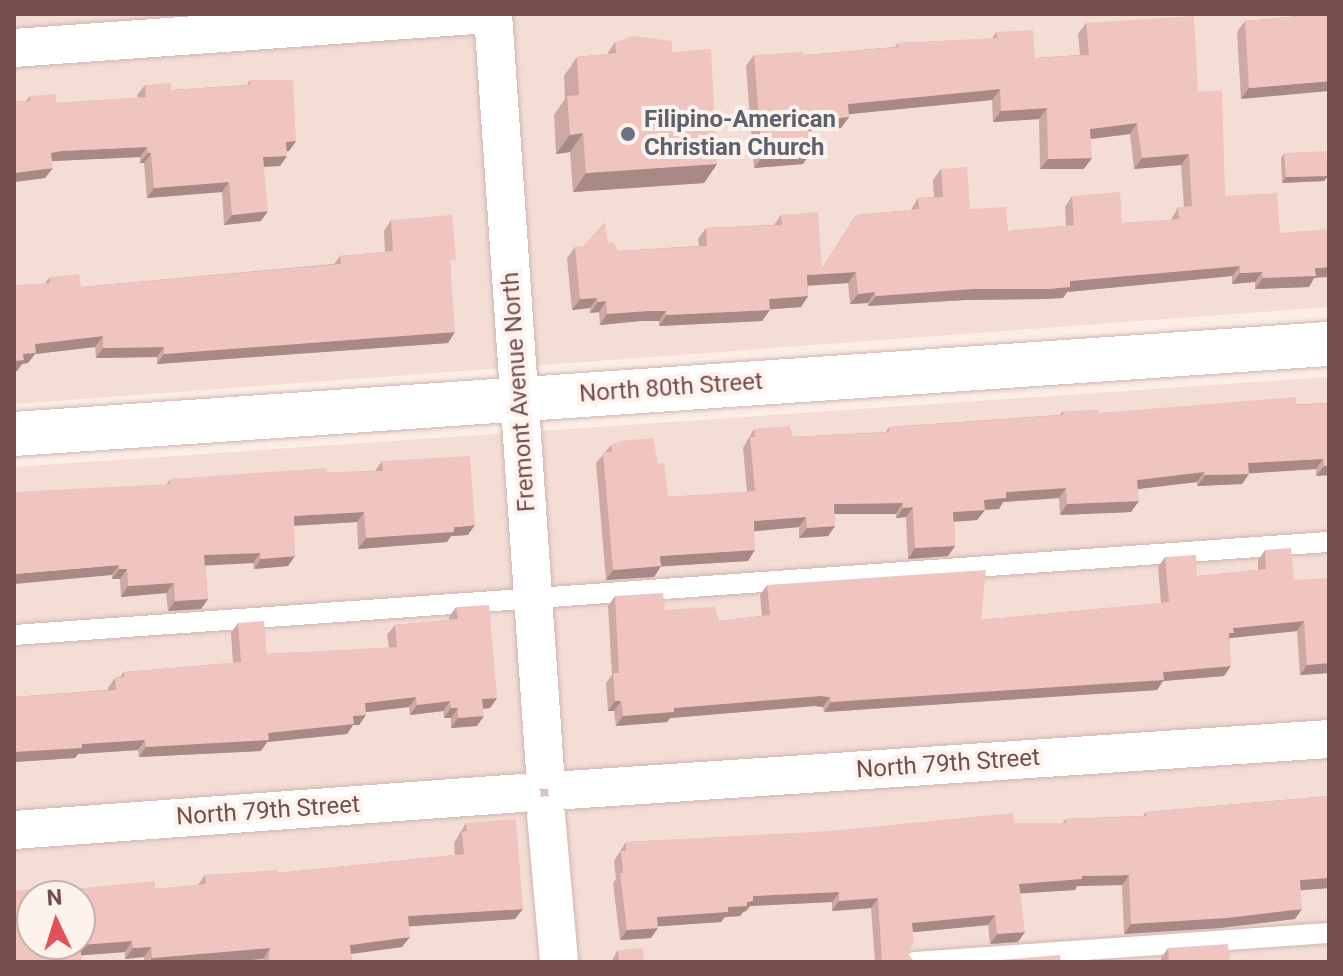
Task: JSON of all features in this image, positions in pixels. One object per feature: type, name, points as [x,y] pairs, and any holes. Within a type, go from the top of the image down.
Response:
[{"type":"street","points":[[14,48],[493,14]]},
{"type":"street","name":"Fremont Avenue North","points":[[493,14],[559,962]]},
{"type":"street","name":"North 80th Street","points":[[14,434],[1329,344]]},
{"type":"street","name":"North 79th Street","points":[[14,830],[1329,739]]},
{"type":"lane","points":[[14,635],[1329,542]]},
{"type":"lane","points":[[914,962],[1329,933]]},
{"type":"shaded area","points":[[14,14],[1329,14],[1329,307],[14,404]]},
{"type":"shaded area","points":[[1329,377],[1329,962],[14,962],[14,467]]},
{"type":"building","points":[[1329,14],[1329,81],[1249,88],[1245,21]]},
{"type":"building","points":[[1194,16],[1198,92],[1222,90],[1225,196],[1277,193],[1280,233],[1329,229],[1329,267],[1315,268],[1316,276],[1263,278],[1262,272],[1240,273],[1240,266],[1070,281],[1070,287],[1050,289],[973,289],[876,296],[875,292],[858,294],[856,272],[807,275],[808,296],[769,299],[770,310],[666,315],[666,311],[607,314],[606,301],[580,299],[575,247],[583,246],[605,222],[608,243],[614,242],[618,251],[707,246],[706,228],[782,225],[781,215],[818,212],[822,270],[856,215],[919,209],[918,198],[943,197],[941,169],[967,167],[970,209],[1006,207],[1008,231],[1074,225],[1072,196],[1120,192],[1122,223],[1179,219],[1178,207],[1192,206],[1189,154],[1142,158],[1137,123],[1090,129],[1092,158],[1048,159],[1047,108],[1001,111],[1000,89],[848,104],[849,117],[808,121],[810,154],[762,157],[754,55],[803,52],[804,55],[898,47],[898,43],[997,38],[996,32],[1033,30],[1035,58],[1089,55],[1086,23]]},
{"type":"building","name":"Filipino-American Christian Church","points":[[633,36],[672,41],[672,52],[711,49],[717,164],[586,173],[583,133],[570,135],[567,96],[579,95],[577,57],[616,53],[615,42]]},
{"type":"building","points":[[250,80],[293,80],[296,141],[286,142],[287,156],[263,157],[268,211],[232,215],[229,182],[154,188],[151,153],[148,153],[147,147],[61,151],[51,153],[53,168],[14,173],[14,102],[30,101],[30,96],[56,94],[56,103],[146,97],[145,85],[171,83],[171,90],[250,85]]},
{"type":"building","points":[[1326,151],[1328,176],[1286,177],[1284,153]]},
{"type":"building","points":[[452,215],[456,260],[450,260],[455,332],[164,354],[164,347],[103,348],[103,336],[35,344],[36,353],[23,354],[24,360],[14,361],[14,285],[50,283],[50,277],[79,274],[81,287],[341,264],[340,256],[393,251],[391,220]]},
{"type":"building","points":[[1296,397],[1296,405],[1329,403],[1329,465],[1324,466],[1323,459],[1248,463],[1249,474],[1205,475],[1204,472],[1137,480],[1139,501],[1067,504],[1066,488],[1006,492],[1006,498],[984,500],[985,510],[953,512],[955,546],[915,548],[913,507],[903,508],[903,503],[834,504],[835,526],[807,528],[806,517],[754,521],[755,550],[660,556],[661,566],[613,570],[603,452],[612,452],[611,445],[621,441],[653,438],[658,464],[664,463],[668,497],[755,491],[750,437],[755,437],[754,429],[790,426],[793,437],[889,432],[889,427],[1063,415],[1063,411],[1099,410],[1099,413]]},
{"type":"building","points":[[470,456],[475,525],[454,527],[454,532],[366,538],[364,512],[294,516],[295,556],[261,559],[260,553],[204,555],[208,599],[175,601],[174,583],[128,586],[127,569],[119,569],[119,565],[14,574],[14,492],[170,484],[170,479],[326,468],[327,472],[383,471],[382,461]]},
{"type":"building","points":[[1291,548],[1294,580],[1329,578],[1329,663],[1307,665],[1304,621],[1233,628],[1234,633],[1229,633],[1231,666],[1163,672],[1164,680],[831,702],[830,697],[820,696],[674,708],[674,712],[623,716],[621,701],[615,701],[613,673],[619,673],[615,596],[663,593],[665,610],[715,607],[719,621],[770,615],[767,585],[986,570],[981,620],[1169,602],[1165,557],[1196,555],[1197,576],[1266,569],[1265,550]]},
{"type":"building","points":[[489,605],[497,698],[482,699],[484,716],[458,718],[458,708],[451,708],[450,701],[417,705],[416,697],[365,703],[366,715],[353,716],[354,724],[268,733],[269,740],[146,747],[145,740],[14,752],[14,697],[116,690],[115,678],[124,677],[124,672],[241,662],[238,623],[264,621],[267,654],[397,647],[395,625],[458,619],[456,607]]},
{"type":"building","points":[[1329,796],[1329,878],[1300,880],[1302,909],[1227,918],[1131,924],[1129,875],[1082,876],[1082,879],[1019,884],[1025,932],[997,934],[995,915],[912,923],[914,941],[908,954],[914,962],[882,962],[878,898],[839,901],[839,892],[753,896],[753,901],[747,902],[747,906],[728,907],[728,912],[657,917],[658,928],[627,930],[620,873],[623,873],[621,851],[626,851],[626,842],[831,831],[1013,813],[1014,823],[1066,823],[1065,819],[1146,816],[1146,812]]},
{"type":"building","points":[[516,819],[523,909],[408,916],[410,937],[350,945],[352,962],[268,962],[270,948],[152,958],[151,947],[133,948],[132,941],[96,944],[96,887],[155,881],[155,889],[206,884],[205,875],[278,870],[278,873],[464,854],[462,832],[467,831],[466,823]]},
{"type":"building","points":[[14,891],[16,960],[82,962],[14,962]]},
{"type":"building","points":[[1228,944],[1230,962],[1169,962],[1168,948]]},
{"type":"building","points":[[643,948],[644,962],[619,962],[618,950]]},
{"type":"building","points":[[1060,955],[1061,962],[1000,962],[1000,960]]},
{"type":"place","name":"Filipino-American Christian Church","points":[[628,134]]}]
